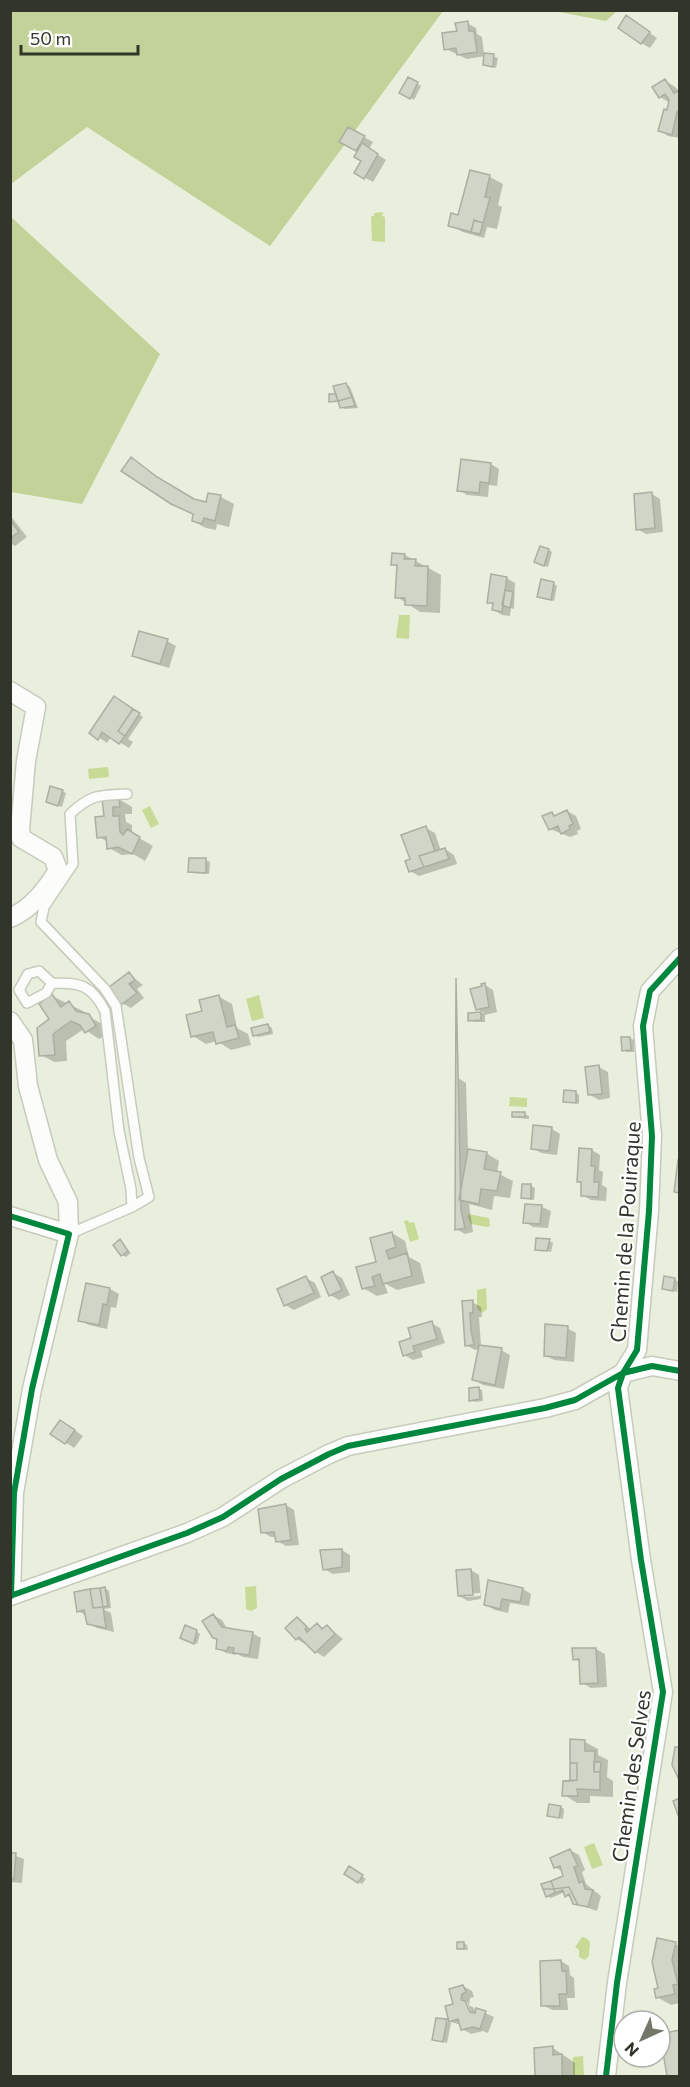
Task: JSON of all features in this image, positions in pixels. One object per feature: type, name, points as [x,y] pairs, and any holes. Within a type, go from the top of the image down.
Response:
[{"type":"street","points":[[10,691],[36,707],[26,761],[21,838],[53,857],[58,870],[49,885],[32,903],[10,918]]},
{"type":"street","name":"Chemin de la Pouiraque","points":[[623,1373],[637,1350],[649,1211],[652,1136],[643,1026],[650,991],[680,958]]},
{"type":"street","points":[[10,1021],[23,1040],[28,1086],[48,1160],[68,1202],[69,1234],[32,1389],[14,1493],[11,1596],[188,1533],[223,1517],[281,1479],[348,1446],[545,1408],[575,1400],[623,1373],[652,1365],[680,1371]]},
{"type":"street","points":[[10,1216],[69,1234]]},
{"type":"street","name":"Chemin des Selves","points":[[606,2076],[663,1692],[621,1418],[618,1388],[623,1373]]},
{"type":"lane","points":[[69,1234],[132,1208],[149,1197],[139,1158],[116,1006],[105,989],[41,922],[44,908],[73,864],[70,814],[80,804],[98,795],[127,794]]},
{"type":"lane","points":[[52,982],[78,983],[89,990],[105,1011],[119,1131],[131,1189],[132,1208]]},
{"type":"shaded area","points":[[11,11],[443,11],[270,246],[87,127],[11,184]]},
{"type":"shaded area","points":[[554,11],[617,11],[606,21]]},
{"type":"shaded area","points":[[383,212],[385,242],[372,241],[371,216],[374,216],[374,213]]},
{"type":"shaded area","points":[[10,216],[160,354],[82,504],[11,492]]},
{"type":"shaded area","points":[[399,615],[410,615],[409,639],[396,638]]},
{"type":"shaded area","points":[[108,767],[109,777],[89,779],[88,769]]},
{"type":"shaded area","points":[[150,806],[159,824],[151,828],[142,810]]},
{"type":"shaded area","points":[[259,995],[264,1018],[252,1021],[246,999]]},
{"type":"shaded area","points":[[510,1097],[527,1098],[527,1107],[509,1106]]},
{"type":"shaded area","points":[[468,1214],[489,1218],[490,1226],[471,1224]]},
{"type":"shaded area","points":[[408,1220],[409,1223],[414,1222],[419,1239],[410,1242],[404,1221]]},
{"type":"shaded area","points":[[486,1288],[487,1309],[482,1313],[477,1309],[477,1290]]},
{"type":"shaded area","points":[[256,1586],[257,1608],[251,1611],[246,1609],[245,1587]]},
{"type":"shaded area","points":[[594,1843],[603,1865],[592,1869],[584,1847]]},
{"type":"shaded area","points":[[582,1937],[590,1942],[589,1956],[585,1960],[579,1957],[579,1950],[575,1947]]},
{"type":"shaded area","points":[[583,2056],[584,2076],[573,2076],[573,2057]]},
{"type":"building","points":[[626,15],[650,32],[641,44],[618,28]]},
{"type":"building","points":[[468,21],[469,31],[474,31],[477,52],[457,55],[456,48],[444,50],[442,33],[457,31],[455,23]]},
{"type":"building","points":[[484,53],[494,54],[493,67],[483,65]]},
{"type":"building","points":[[408,77],[418,82],[410,99],[399,93]]},
{"type":"building","points":[[665,79],[674,93],[680,90],[680,111],[677,112],[672,135],[658,131],[669,100],[665,94],[659,98],[652,87]]},
{"type":"building","points":[[348,127],[365,136],[356,151],[339,142]]},
{"type":"building","points":[[362,143],[378,154],[364,179],[354,173],[361,161],[354,157]]},
{"type":"building","points":[[470,170],[490,175],[485,197],[490,198],[483,223],[474,220],[471,232],[448,226],[451,213],[458,215]]},
{"type":"building","points":[[474,220],[483,223],[480,234],[471,232]]},
{"type":"building","points":[[346,383],[352,397],[338,401],[333,386]]},
{"type":"building","points":[[329,394],[336,394],[338,401],[329,402]]},
{"type":"building","points":[[352,397],[355,406],[340,408],[338,401]]},
{"type":"building","points":[[131,457],[157,477],[194,499],[206,502],[208,493],[221,495],[215,521],[204,518],[202,524],[192,521],[193,514],[171,504],[121,471]]},
{"type":"building","points":[[461,459],[491,463],[489,483],[480,482],[479,493],[457,491]]},
{"type":"building","points":[[652,492],[655,528],[636,530],[634,494]]},
{"type":"building","points":[[10,520],[19,532],[10,538]]},
{"type":"building","points":[[540,546],[549,549],[544,566],[534,562]]},
{"type":"building","points":[[392,553],[405,554],[404,559],[416,559],[415,566],[428,566],[427,606],[405,605],[405,598],[395,598],[397,565],[391,565]]},
{"type":"building","points":[[491,574],[507,577],[502,612],[492,610],[493,603],[487,603]]},
{"type":"building","points":[[541,579],[554,582],[551,600],[537,597]]},
{"type":"building","points":[[505,590],[513,592],[510,608],[502,605]]},
{"type":"building","points":[[139,631],[168,639],[160,664],[132,656]]},
{"type":"building","points":[[114,696],[133,709],[118,731],[125,736],[119,744],[102,732],[98,740],[89,733]]},
{"type":"building","points":[[133,709],[140,713],[125,736],[118,731]]},
{"type":"building","points":[[50,786],[63,790],[58,806],[46,802]]},
{"type":"building","points":[[119,798],[120,807],[113,807],[113,816],[119,816],[120,832],[123,835],[127,829],[140,837],[132,854],[118,847],[107,849],[106,837],[97,838],[95,817],[104,816],[102,799]]},
{"type":"building","points":[[567,810],[573,824],[569,826],[570,829],[561,834],[558,826],[549,830],[542,816],[552,812],[554,816]]},
{"type":"building","points":[[426,826],[435,851],[419,856],[424,867],[409,872],[405,861],[410,859],[401,835]]},
{"type":"building","points":[[445,848],[449,859],[424,867],[419,856]]},
{"type":"building","points":[[189,858],[206,858],[206,873],[188,872]]},
{"type":"building","points":[[129,972],[135,980],[129,984],[137,993],[121,1005],[108,988]]},
{"type":"building","points":[[456,978],[461,1210],[465,1228],[455,1230]]},
{"type":"building","points":[[485,983],[489,1007],[476,1010],[470,989]]},
{"type":"building","points":[[52,994],[61,1007],[69,1001],[76,1011],[89,1014],[96,1026],[85,1033],[80,1025],[71,1021],[53,1034],[55,1055],[39,1056],[37,1028],[49,1019],[39,1004]]},
{"type":"building","points":[[219,995],[227,1027],[235,1025],[239,1038],[216,1044],[213,1032],[191,1037],[186,1015],[202,1011],[199,1000]]},
{"type":"building","points":[[481,1012],[481,1020],[468,1021],[468,1013]]},
{"type":"building","points":[[268,1024],[270,1032],[253,1036],[251,1028]]},
{"type":"building","points":[[621,1037],[630,1037],[631,1050],[622,1051]]},
{"type":"building","points":[[599,1065],[602,1094],[588,1095],[585,1067]]},
{"type":"building","points":[[564,1090],[576,1091],[576,1103],[563,1102]]},
{"type":"building","points":[[512,1112],[525,1112],[525,1117],[512,1117]]},
{"type":"building","points":[[533,1125],[552,1127],[549,1151],[531,1149]]},
{"type":"building","points":[[579,1148],[592,1149],[591,1166],[595,1166],[594,1182],[599,1182],[598,1197],[581,1196],[581,1182],[577,1182]]},
{"type":"building","points":[[468,1149],[487,1152],[484,1169],[501,1172],[497,1191],[481,1189],[479,1204],[459,1200]]},
{"type":"building","points":[[678,1160],[680,1160],[680,1193],[674,1192]]},
{"type":"building","points":[[522,1184],[531,1184],[531,1199],[521,1198]]},
{"type":"building","points":[[525,1204],[542,1205],[540,1224],[523,1223]]},
{"type":"building","points":[[392,1232],[396,1247],[386,1251],[389,1259],[407,1253],[412,1276],[383,1284],[380,1274],[372,1277],[375,1286],[362,1289],[356,1267],[376,1262],[370,1238]]},
{"type":"building","points":[[536,1238],[550,1239],[547,1251],[535,1250]]},
{"type":"building","points":[[120,1239],[128,1251],[121,1256],[113,1245]]},
{"type":"building","points":[[333,1271],[342,1290],[329,1296],[321,1277]]},
{"type":"building","points":[[306,1276],[314,1293],[284,1306],[277,1289]]},
{"type":"building","points":[[664,1276],[675,1278],[673,1291],[662,1289]]},
{"type":"building","points":[[86,1283],[110,1288],[107,1305],[103,1304],[99,1325],[78,1321]]},
{"type":"building","points":[[473,1300],[473,1313],[470,1313],[474,1345],[465,1346],[462,1301]]},
{"type":"building","points":[[432,1321],[437,1339],[413,1346],[415,1352],[403,1356],[399,1342],[411,1338],[408,1328]]},
{"type":"building","points":[[545,1324],[568,1326],[566,1358],[544,1356]]},
{"type":"building","points":[[479,1345],[502,1348],[495,1385],[472,1380]]},
{"type":"building","points":[[479,1387],[480,1399],[469,1401],[469,1388]]},
{"type":"building","points":[[60,1420],[75,1430],[65,1444],[50,1434]]},
{"type":"building","points":[[286,1504],[291,1540],[276,1542],[274,1532],[261,1533],[258,1509]]},
{"type":"building","points":[[342,1549],[342,1567],[323,1570],[320,1550]]},
{"type":"building","points":[[471,1569],[473,1595],[458,1596],[456,1570]]},
{"type":"building","points":[[488,1580],[523,1588],[520,1602],[502,1599],[500,1609],[484,1605]]},
{"type":"building","points":[[105,1587],[108,1606],[103,1607],[100,1588]]},
{"type":"building","points":[[100,1588],[103,1607],[93,1608],[90,1589]]},
{"type":"building","points":[[90,1589],[93,1608],[103,1607],[106,1628],[87,1624],[84,1610],[77,1612],[74,1592]]},
{"type":"building","points":[[213,1614],[222,1627],[253,1632],[249,1655],[233,1653],[234,1648],[228,1647],[227,1651],[216,1649],[217,1639],[213,1638],[202,1621]]},
{"type":"building","points":[[297,1617],[307,1627],[305,1629],[307,1632],[317,1623],[322,1629],[327,1625],[335,1634],[315,1653],[299,1637],[296,1640],[285,1628]]},
{"type":"building","points":[[185,1625],[197,1630],[194,1644],[180,1638]]},
{"type":"building","points":[[572,1648],[596,1648],[598,1683],[580,1684],[579,1659],[573,1660]]},
{"type":"building","points":[[570,1739],[585,1740],[585,1751],[595,1751],[594,1772],[600,1772],[600,1790],[577,1789],[578,1796],[562,1796],[563,1781],[577,1780],[577,1763],[570,1763]]},
{"type":"building","points":[[675,1747],[680,1747],[680,1782],[672,1765]]},
{"type":"building","points":[[594,1762],[601,1762],[600,1772],[594,1772]]},
{"type":"building","points":[[570,1763],[577,1763],[577,1780],[570,1781]]},
{"type":"building","points":[[680,1798],[680,1817],[679,1818],[673,1801]]},
{"type":"building","points":[[549,1804],[561,1806],[559,1818],[547,1816]]},
{"type":"building","points":[[570,1849],[578,1866],[574,1867],[579,1883],[583,1881],[585,1889],[593,1890],[588,1907],[578,1905],[569,1887],[554,1889],[551,1881],[563,1876],[560,1866],[554,1868],[550,1858]]},
{"type":"building","points":[[10,1853],[16,1853],[14,1879],[10,1879]]},
{"type":"building","points":[[349,1866],[363,1875],[358,1883],[344,1874]]},
{"type":"building","points":[[551,1881],[554,1889],[543,1889],[541,1884]]},
{"type":"building","points":[[569,1887],[578,1905],[573,1904],[569,1894],[565,1897],[563,1890],[555,1893],[554,1889]]},
{"type":"building","points":[[543,1889],[554,1889],[555,1893],[546,1897]]},
{"type":"building","points":[[657,1938],[676,1942],[672,1960],[678,1984],[673,1985],[675,1994],[656,1998],[654,1989],[658,1988],[652,1962]]},
{"type":"building","points":[[457,1942],[464,1942],[464,1949],[457,1949]]},
{"type":"building","points":[[561,1960],[562,1971],[566,1971],[567,1994],[559,1994],[560,2006],[541,2006],[540,1961]]},
{"type":"building","points":[[463,1985],[466,1992],[462,1994],[461,2000],[465,2001],[470,2012],[475,2013],[476,2008],[486,2011],[480,2029],[473,2027],[461,2030],[458,2019],[449,2022],[445,2006],[453,2004],[449,1989]]},
{"type":"building","points":[[436,2018],[447,2019],[443,2042],[432,2040]]},
{"type":"building","points":[[680,2030],[680,2076],[667,2076],[666,2069],[672,2069],[672,2032]]},
{"type":"building","points":[[553,2046],[553,2055],[562,2054],[562,2076],[535,2076],[534,2048]]},
{"type":"cycle path","points":[[606,2076],[617,1983],[663,1692],[641,1560],[618,1388],[623,1373],[637,1350],[649,1211],[652,1136],[643,1026],[650,991],[680,958]]},
{"type":"cycle path","points":[[10,1216],[69,1234],[32,1389],[14,1493],[11,1596]]},
{"type":"cycle path","points":[[10,1596],[187,1533],[223,1517],[281,1479],[348,1446],[545,1408],[575,1400],[623,1373],[652,1366],[680,1371]]}]
